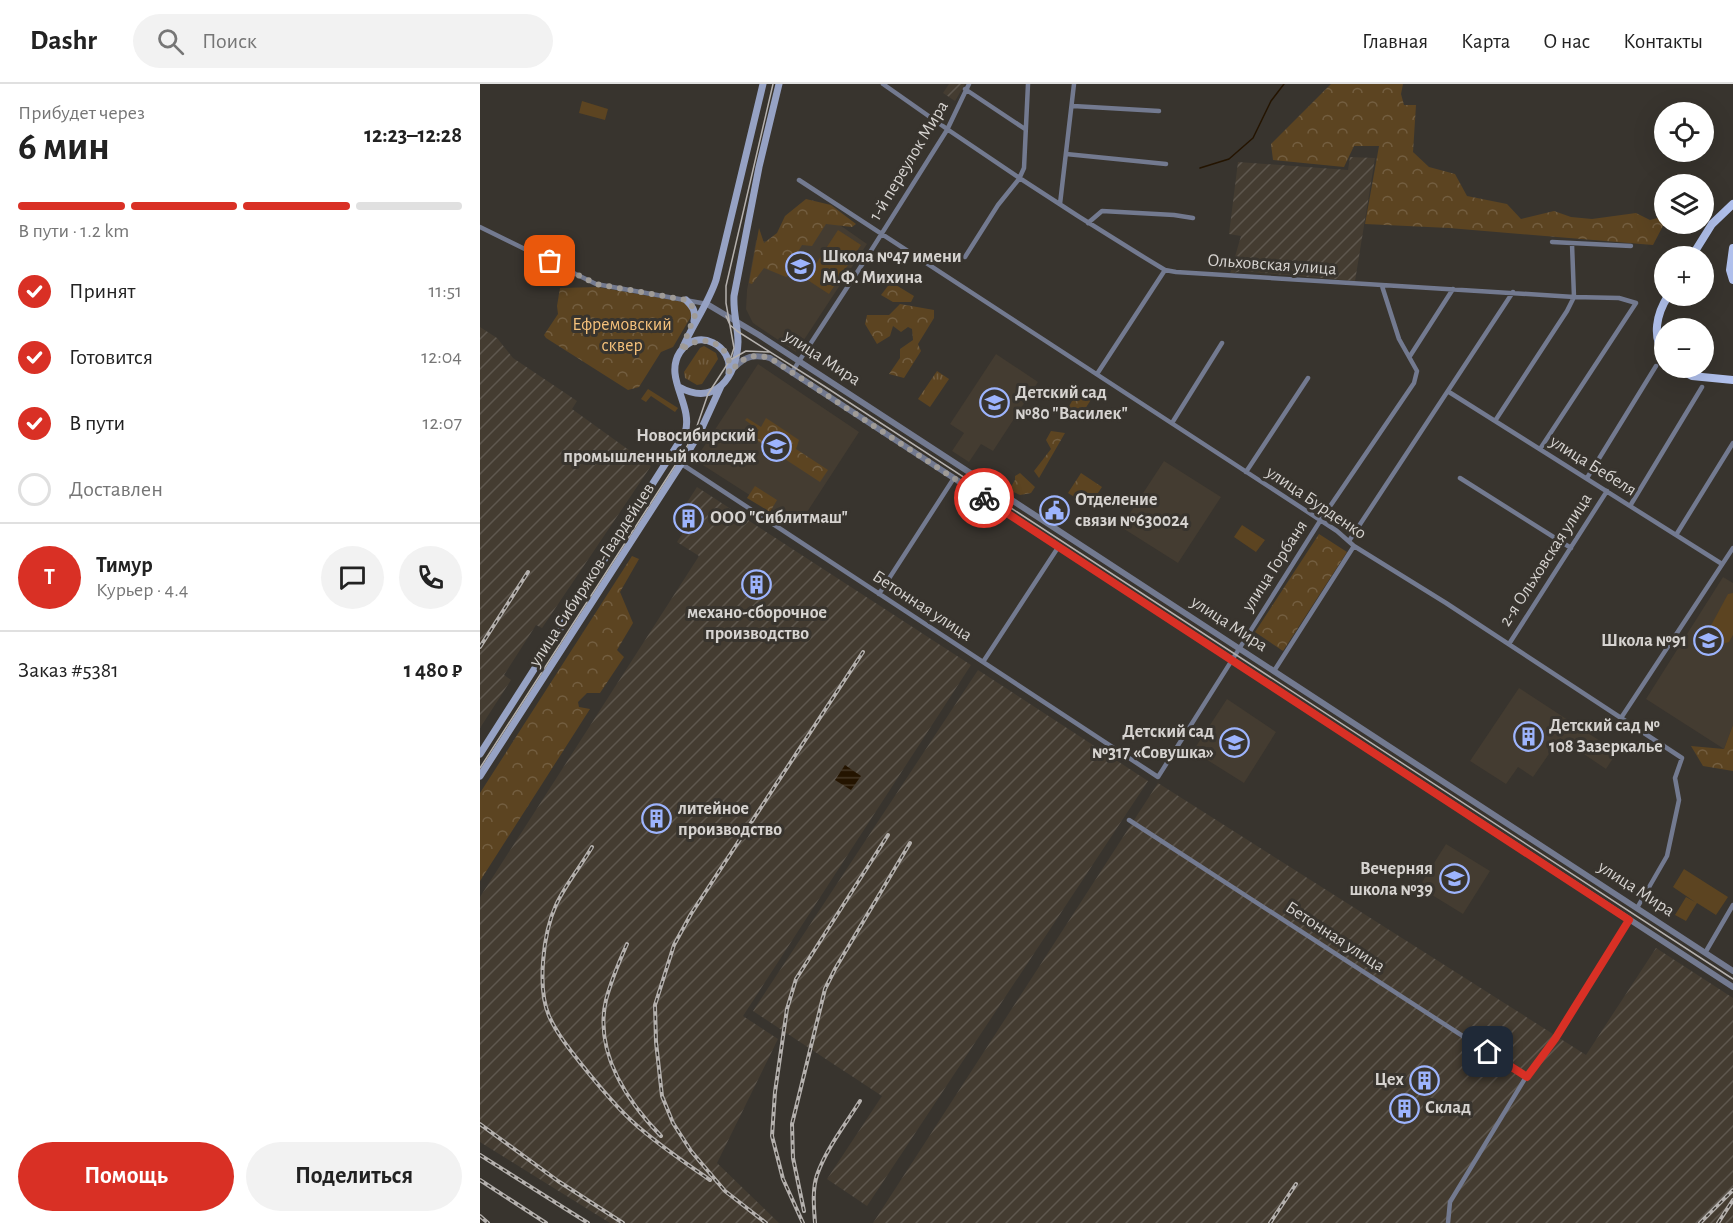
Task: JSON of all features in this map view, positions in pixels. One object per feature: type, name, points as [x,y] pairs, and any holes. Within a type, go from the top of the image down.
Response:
[{"type":"main road","points":[[763,84],[716,280],[707,304],[693,325],[676,361],[675,371],[679,387],[688,393],[704,395],[714,392],[721,386],[737,355],[738,339],[733,313],[735,290],[759,168],[779,84]]},
{"type":"main road","points":[[1698,246],[1712,224],[1733,204]]},
{"type":"main road","points":[[1733,248],[1730,270],[1733,280]]},
{"type":"main road","points":[[686,300],[693,307],[695,315],[693,325]]},
{"type":"main road","points":[[681,351],[688,343],[701,339],[713,342],[723,349],[730,360],[729,373]]},
{"type":"main road","points":[[1712,378],[1733,380]]},
{"type":"main road","name":"улица Сибиряков-Гвардейцев","points":[[480,776],[681,464],[700,432],[721,386]]},
{"type":"main road","name":"улица Сибиряков-Гвардейцев","points":[[480,754],[671,457],[687,427],[686,412],[679,387]]},
{"type":"main road","points":[[571,612],[581,619]]},
{"type":"street","name":"Ольховская улица","points":[[883,84],[1019,179],[1165,270],[1382,286],[1619,298],[1636,303],[1540,449]]},
{"type":"street","points":[[965,257],[998,205],[1019,179],[1024,168],[1028,84]]},
{"type":"street","points":[[1060,204],[1074,84]]},
{"type":"street","points":[[967,87],[1026,129]]},
{"type":"street","name":"1-й переулок Мира","points":[[792,372],[947,130],[967,87]]},
{"type":"street","points":[[1073,106],[1159,111]]},
{"type":"street","points":[[1066,154],[1166,164]]},
{"type":"street","name":"улица Бурденко","points":[[799,180],[1172,423],[1354,546],[1683,758],[1675,778],[1679,800],[1667,856],[1637,908]]},
{"type":"street","points":[[1088,223],[1102,211],[1193,218]]},
{"type":"street","points":[[480,227],[596,284],[707,304]]},
{"type":"street","points":[[1551,242],[1631,246]]},
{"type":"street","points":[[1495,421],[1574,297],[1572,244]]},
{"type":"street","points":[[1097,374],[1165,270]]},
{"type":"street","points":[[1382,286],[1399,339],[1410,356],[1453,289]]},
{"type":"street","points":[[1349,541],[1514,292]]},
{"type":"street","name":"улица Мира","points":[[707,304],[735,320],[1733,971]]},
{"type":"street","points":[[1172,423],[1222,343]]},
{"type":"street","name":"улица Мира","points":[[729,373],[740,361],[750,356],[770,358],[1733,987]]},
{"type":"street","name":"улица Горбаня","points":[[1158,777],[1320,521],[1414,383],[1417,371],[1410,356]]},
{"type":"street","points":[[1587,478],[1654,369]]},
{"type":"street","points":[[1246,472],[1308,378]]},
{"type":"street","points":[[1630,506],[1702,387]]},
{"type":"street","name":"улица Бебеля","points":[[1449,392],[1722,564]]},
{"type":"street","points":[[1676,535],[1733,443]]},
{"type":"street","name":"Бетонная улица","points":[[671,457],[1158,777]]},
{"type":"street","points":[[879,594],[954,478]]},
{"type":"street","points":[[1460,478],[1571,548]]},
{"type":"street","name":"2-я Ольховская улица","points":[[1509,644],[1607,491]]},
{"type":"street","points":[[983,662],[1059,546]]},
{"type":"street","points":[[1274,671],[1354,546]]},
{"type":"street","points":[[1621,718],[1733,548]]},
{"type":"street","name":"Бетонная улица","points":[[1129,820],[1527,1077]]},
{"type":"street","points":[[1698,964],[1733,905]]},
{"type":"street","points":[[1449,1223],[1450,1202],[1527,1077],[1555,1039],[1637,908]]},
{"type":"shaded area","points":[[949,84],[965,84],[955,101],[943,93]]},
{"type":"shaded area","points":[[1350,157],[1375,158],[1355,281],[1241,271],[1230,274],[1241,236],[1229,234],[1238,162],[1348,170]]},
{"type":"shaded area","name":"Школа №47 имени М.Ф. Михина","points":[[827,216],[867,244],[796,352],[753,323],[746,309],[756,240],[773,242]]},
{"type":"shaded area","points":[[480,327],[497,338],[513,358],[577,401],[572,409],[651,466],[542,628],[536,625],[504,675],[511,680],[480,728]]},
{"type":"shaded area","name":"Детский сад №80 \"Василек\"","points":[[996,354],[1038,382],[993,451],[981,444],[969,462],[952,451],[964,433],[950,424]]},
{"type":"shaded area","name":"Новосибирский промышленный колледж","points":[[758,364],[859,432],[798,526],[695,460]]},
{"type":"shaded area","points":[[1164,461],[1221,497],[1178,563],[1121,527]]},
{"type":"shaded area","name":"ООО \"Сиблитмаш\"","points":[[697,487],[971,665],[743,1016],[778,1039],[717,1163],[779,1223],[610,1223],[480,1142],[480,897],[699,556],[677,542],[686,528],[675,521]]},
{"type":"shaded area","name":"Школа №91","points":[[1723,577],[1733,583],[1733,725],[1724,749],[1646,699]]},
{"type":"shaded area","points":[[978,670],[1148,781],[867,1206],[827,1179],[882,1096],[753,1011]]},
{"type":"shaded area","points":[[1519,688],[1617,752],[1606,769],[1560,738],[1533,777],[1518,767],[1506,784],[1470,761]]},
{"type":"shaded area","name":"Детский сад №317 «Совушка»","points":[[1227,699],[1276,732],[1244,783],[1193,751]]},
{"type":"shaded area","points":[[845,765],[861,776],[851,790],[835,780]]},
{"type":"shaded area","points":[[1158,783],[1586,1055],[1656,948],[1733,998],[1733,1223],[873,1223]]},
{"type":"shaded area","name":"Вечерняя школа №39","points":[[1446,844],[1490,871],[1463,914],[1419,887]]},
{"type":"green space","points":[[1331,84],[1403,84],[1401,94],[1404,105],[1416,105],[1413,152],[1429,167],[1455,174],[1467,196],[1507,204],[1521,219],[1554,211],[1571,217],[1592,219],[1636,213],[1650,220],[1654,219],[1654,234],[1659,234],[1653,245],[1449,228],[1365,224],[1379,146],[1354,146],[1344,167],[1273,160],[1271,144]]},
{"type":"green space","points":[[582,101],[608,109],[605,120],[579,113]]},
{"type":"green space","points":[[806,199],[831,205],[856,224],[852,227],[826,224],[812,246],[802,245],[787,270],[789,275],[786,277],[764,268],[752,284],[749,283],[759,228],[764,243],[777,233],[785,216]]},
{"type":"green space","points":[[838,230],[861,245],[829,294],[806,279]]},
{"type":"green space","points":[[891,282],[914,296],[911,302],[893,302],[881,295]]},
{"type":"green space","name":"Ефремовский сквер","points":[[597,287],[684,302],[692,309],[692,315],[673,347],[661,352],[639,387],[628,390],[544,335],[558,314],[560,288]]},
{"type":"green space","points":[[900,304],[934,310],[934,318],[918,344],[921,351],[904,378],[889,374],[900,358],[900,349],[913,340],[912,329],[908,327],[901,332],[893,326],[890,336],[877,344],[865,324],[867,315],[889,315]]},
{"type":"green space","points":[[704,346],[716,353],[718,359],[702,384],[697,385],[685,378],[684,372],[700,348]]},
{"type":"green space","points":[[937,371],[949,379],[930,407],[918,399]]},
{"type":"green space","points":[[648,389],[678,408],[675,412],[651,396],[646,402],[641,399]]},
{"type":"green space","points":[[1083,390],[1096,392],[1083,412],[1067,410],[1072,401]]},
{"type":"green space","points":[[747,418],[761,427],[766,418],[799,440],[796,449],[828,470],[820,482],[753,438],[759,430],[745,420]]},
{"type":"green space","points":[[1051,431],[1065,433],[1039,478],[1034,471],[1051,449],[1046,440]]},
{"type":"green space","points":[[1020,473],[1035,487],[1031,493],[1020,495],[1009,490],[1015,476]]},
{"type":"green space","points":[[1081,473],[1102,487],[1089,506],[1068,493]]},
{"type":"green space","points":[[755,486],[777,500],[770,512],[747,498]]},
{"type":"green space","points":[[1242,525],[1265,540],[1256,552],[1234,537]]},
{"type":"green space","points":[[1319,534],[1347,552],[1283,651],[1255,632]]},
{"type":"green space","points":[[632,556],[639,559],[620,592],[633,623],[617,650],[624,657],[600,693],[587,693],[578,702],[579,707],[590,709],[480,881],[480,793]]},
{"type":"green space","points":[[1733,593],[1733,635],[1729,642],[1722,644],[1710,638],[1708,631],[1728,594]]},
{"type":"green space","points":[[1733,725],[1733,771],[1703,766],[1691,746],[1724,749]]},
{"type":"green space","points":[[1684,869],[1728,897],[1716,915],[1697,903],[1686,921],[1675,915],[1686,897],[1695,902],[1673,887]]},
{"type":"waterway","points":[[1200,168],[1229,159],[1253,138],[1271,101],[1284,84]]},
{"type":"tram line","points":[[480,768],[685,450],[696,429],[708,394],[730,360],[734,348],[726,303],[726,286],[773,84]]},
{"type":"tram line","points":[[726,316],[730,325],[737,331],[1733,979]]},
{"type":"tram line","points":[[730,360],[746,351],[769,352]]},
{"type":"railway","points":[[480,647],[528,572]]},
{"type":"railway","points":[[766,1223],[725,1191],[691,1151],[673,1123],[662,1096],[656,1042],[655,1005],[674,945],[691,914],[863,652]]},
{"type":"railway","points":[[803,1223],[783,1179],[772,1136],[775,1092],[787,1009],[796,979],[888,835]]},
{"type":"railway","points":[[804,1211],[793,1158],[792,1124],[825,989],[910,843]]},
{"type":"railway","points":[[592,847],[568,883],[551,917],[543,960],[543,991],[549,1016],[568,1048],[620,1110],[671,1153],[710,1180]]},
{"type":"railway","points":[[627,944],[606,1000],[605,1038],[609,1057],[625,1091],[661,1136]]},
{"type":"railway","points":[[815,1223],[814,1193],[817,1175],[831,1146],[860,1101]]},
{"type":"railway","points":[[480,1124],[558,1181],[623,1223]]},
{"type":"railway","points":[[480,1155],[588,1223]]},
{"type":"railway","points":[[480,1180],[546,1223]]},
{"type":"railway","points":[[1270,1223],[1296,1184]]},
{"type":"railway","points":[[1700,1223],[1733,1190]]},
{"type":"railway","points":[[1718,1223],[1733,1200]]},
{"type":"railway","points":[[480,1216],[488,1223]]},
{"type":"way so far","points":[[550,261],[596,284],[686,300],[693,307],[695,315],[681,351],[688,343],[701,339],[713,342],[723,349],[730,360],[729,373],[740,361],[750,356],[770,358],[984,498]]},
{"type":"place","name":"Школа №47 имени М.Ф. Михина","points":[[801,267]]},
{"type":"place","name":"Детский сад №80 \"Василек\"","points":[[994,403]]},
{"type":"place","name":"Новосибирский промышленный колледж","points":[[777,446]]},
{"type":"place","name":"Отделение связи №630024","points":[[1054,510]]},
{"type":"place","name":"ООО \"Сиблитмаш\"","points":[[689,518]]},
{"type":"place","name":"механо-сборочное производство","points":[[757,584]]},
{"type":"place","name":"Школа №91","points":[[1708,641]]},
{"type":"place","name":"Детский сад № 108 Зазеркалье","points":[[1528,736]]},
{"type":"place","name":"Детский сад №317 «Совушка»","points":[[1235,742]]},
{"type":"place","name":"литейное производство","points":[[657,819]]},
{"type":"place","name":"Вечерняя школа №39","points":[[1454,879]]},
{"type":"place","name":"Цех","points":[[1425,1080]]},
{"type":"place","name":"Склад","points":[[1404,1108]]},
{"type":"route","points":[[984,498],[1629,920],[1555,1039],[1527,1077],[1488,1052]]}]
